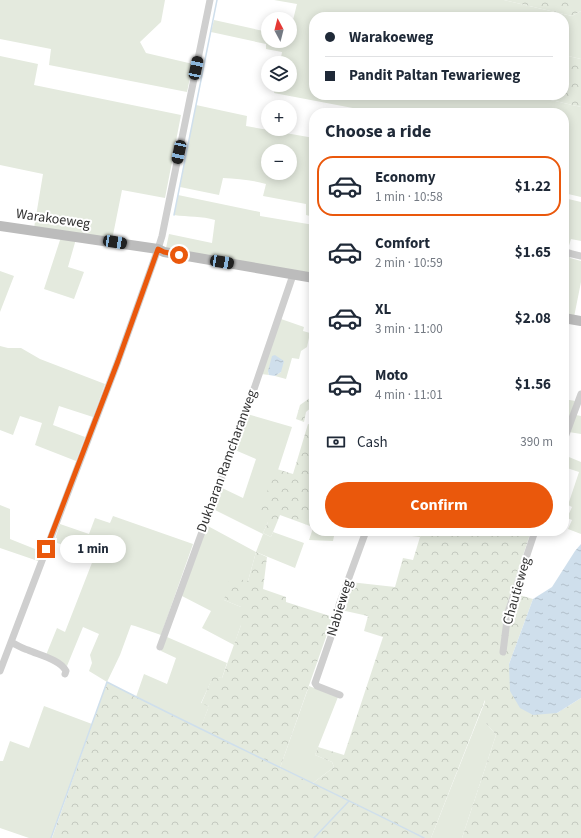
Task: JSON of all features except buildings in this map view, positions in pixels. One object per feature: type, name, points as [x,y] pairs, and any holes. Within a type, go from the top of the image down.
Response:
[{"type":"street","points":[[0,671],[118,361],[158,249],[162,236],[210,0]]},
{"type":"street","name":"Warakoeweg","points":[[0,226],[158,249],[164,252],[309,277]]},
{"type":"street","points":[[569,253],[581,256]]},
{"type":"street","name":"Dukharan Ramcharanweg","points":[[160,647],[191,558],[234,444],[293,275]]},
{"type":"street","points":[[569,319],[581,321]]},
{"type":"street","points":[[569,426],[581,394]]},
{"type":"street","name":"Nabieweg","points":[[340,695],[316,685],[315,683],[334,628],[339,605],[364,536]]},
{"type":"street","name":"Chautieweg","points":[[503,652],[508,612],[533,536]]},
{"type":"street","points":[[11,642],[29,651],[44,656],[58,664],[64,668],[66,672],[65,674]]},
{"type":"green space","points":[[0,0],[165,0],[161,22],[140,42],[146,53],[193,64],[187,92],[49,65],[51,49],[0,39]]},
{"type":"green space","points":[[274,0],[504,0],[555,12],[309,12],[309,100],[274,93],[297,92],[297,56],[281,56],[282,52],[266,49],[297,48],[297,12],[295,12],[297,4]]},
{"type":"green space","points":[[504,0],[581,0],[581,11],[572,16],[569,15],[569,12],[555,12]]},
{"type":"green space","points":[[581,11],[581,59],[569,56],[569,15],[572,16]]},
{"type":"green space","points":[[214,20],[261,30],[261,43],[211,32]]},
{"type":"green space","points":[[0,56],[38,64],[34,85],[181,115],[165,198],[122,190],[112,240],[34,228],[43,174],[0,165]]},
{"type":"green space","points":[[569,56],[581,59],[581,107],[551,100],[569,100]]},
{"type":"green space","points":[[311,100],[551,100],[581,107],[581,197],[569,194],[569,108],[353,108]]},
{"type":"green space","points":[[196,105],[247,116],[246,126],[261,129],[261,136],[297,135],[309,137],[309,216],[306,215],[306,204],[263,196],[266,184],[223,178],[219,195],[180,187]]},
{"type":"green space","points":[[178,195],[260,212],[260,216],[309,224],[309,274],[166,248],[169,234],[212,243],[215,220],[174,215]]},
{"type":"green space","points":[[569,199],[581,202],[581,241],[571,239],[569,246]]},
{"type":"green space","points":[[61,237],[76,239],[68,267],[84,272],[74,299],[44,289]]},
{"type":"green space","points":[[569,249],[572,250],[570,258],[581,261],[581,282],[574,317],[569,316]]},
{"type":"green space","points":[[0,271],[14,276],[0,312]]},
{"type":"green space","points":[[281,319],[304,327],[303,331],[309,333],[307,347],[301,351],[299,359],[292,358],[286,379],[275,376],[281,372],[268,371],[269,375],[261,374]]},
{"type":"green space","points":[[0,346],[8,348],[21,348],[40,359],[105,384],[93,417],[59,406],[53,425],[85,437],[76,461],[35,445],[42,423],[20,416],[13,435],[0,430]]},
{"type":"green space","points":[[309,399],[309,409],[306,412],[304,422],[296,419],[300,405]]},
{"type":"green space","points":[[569,400],[575,401],[569,418]]},
{"type":"green space","points":[[247,414],[292,427],[277,470],[268,522],[263,533],[271,537],[273,532],[304,543],[295,568],[256,552],[263,534],[213,509],[220,487],[243,498],[256,459],[235,450]]},
{"type":"green space","points":[[576,415],[581,416],[581,434],[569,432]]},
{"type":"green space","points":[[308,424],[309,526],[280,515],[271,537],[263,533],[268,522],[259,510],[277,469],[293,474]]},
{"type":"green space","points":[[569,457],[581,462],[581,534],[569,529],[572,520],[569,519],[569,514],[572,507],[569,506],[569,502],[579,472],[569,469]]},
{"type":"green space","points":[[0,505],[10,509],[10,539],[40,551],[38,561],[0,548]]},
{"type":"green space","points":[[113,516],[193,544],[161,635],[131,625],[120,655],[107,682],[89,671],[92,663],[90,655],[99,634],[83,627],[67,666],[46,655],[57,628],[65,632],[95,555],[54,542],[60,524],[89,534],[95,518],[110,523]]},
{"type":"green space","points":[[206,525],[256,552],[248,581],[224,600],[241,607],[241,625],[234,645],[202,628],[211,611],[180,595]]},
{"type":"green space","points":[[310,536],[334,536],[333,541],[309,540]]},
{"type":"green space","points":[[529,536],[505,611],[510,611],[516,594],[533,599],[509,664],[557,713],[581,698],[581,838],[462,838],[496,735],[486,723],[485,700],[431,838],[52,838],[107,682],[200,729],[209,706],[201,704],[213,676],[222,678],[241,625],[241,607],[224,600],[230,577],[248,581],[256,552],[267,557],[263,589],[286,597],[286,602],[333,617],[280,768],[313,783],[334,767],[332,762],[315,755],[318,747],[344,755],[383,637],[364,631],[368,616],[341,610],[350,582],[395,587],[403,558],[413,560],[420,537]]},
{"type":"green space","points":[[167,637],[227,663],[222,678],[213,677],[201,703],[209,706],[200,730],[136,697],[144,674],[167,684],[176,658],[161,651]]},
{"type":"green space","points":[[309,686],[338,697],[315,755],[332,762],[334,767],[313,783],[280,768]]},
{"type":"green space","points":[[486,699],[486,723],[496,735],[462,838],[431,838]]},
{"type":"green space","points":[[44,706],[92,724],[51,838],[29,838],[0,828],[0,761],[3,761],[10,741],[29,748]]},
{"type":"water","points":[[275,355],[284,361],[281,372],[275,376],[269,375],[268,371],[272,356]]},
{"type":"water","points":[[581,544],[581,698],[557,713],[533,715],[520,708],[510,691],[509,664],[533,599],[552,587]]},
{"type":"waterway","points":[[174,215],[217,0]]},
{"type":"waterway","points":[[51,838],[107,682],[424,838]]},
{"type":"waterway","points":[[314,838],[349,801]]},
{"type":"route","points":[[46,549],[118,361],[158,249],[164,252],[179,255]]}]
